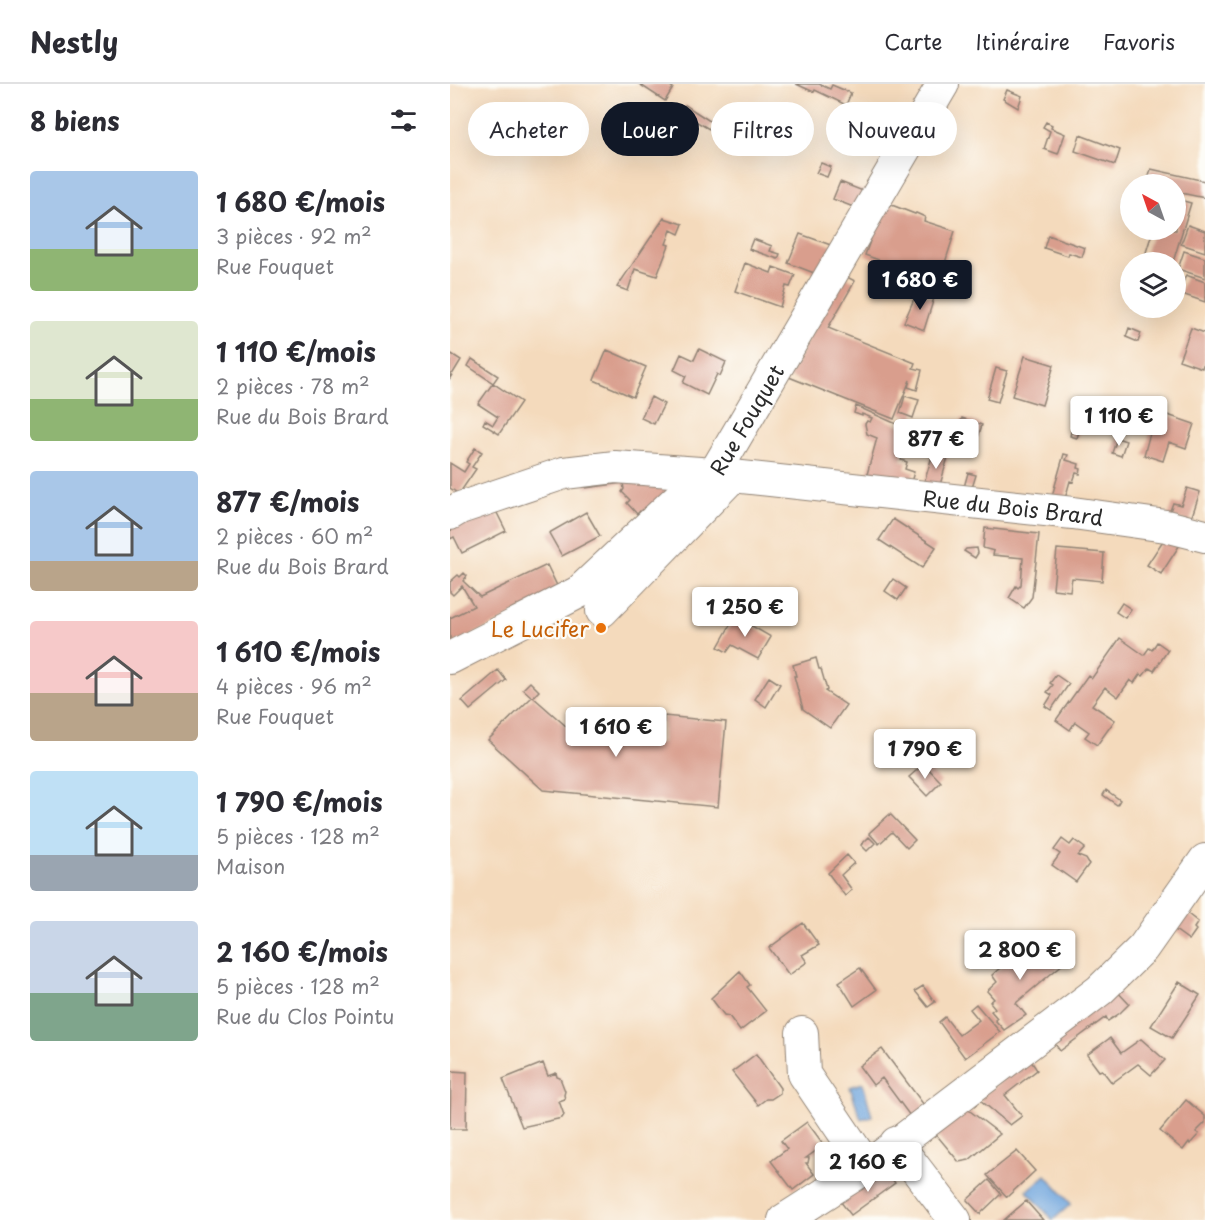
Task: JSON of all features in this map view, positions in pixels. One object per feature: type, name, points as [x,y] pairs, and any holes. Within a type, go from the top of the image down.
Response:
[{"type":"street","name":"Rue Fouquet","points":[[450,658],[579,592],[682,495],[724,475],[943,84]]},
{"type":"street","name":"Rue du Bois Brard","points":[[450,514],[460,508],[564,473],[615,467],[724,475],[1073,513],[1166,526],[1205,536]]},
{"type":"street","points":[[602,611],[724,475]]},
{"type":"street","points":[[784,1220],[867,1167],[1100,990],[1143,948],[1205,860]]},
{"type":"street","points":[[802,1033],[804,1074],[867,1167]]},
{"type":"street","points":[[896,1143],[955,1220]]},
{"type":"water","points":[[863,1083],[872,1116],[861,1119],[850,1087]]},
{"type":"water","points":[[1046,1175],[1071,1204],[1053,1220],[1027,1191]]},
{"type":"building","points":[[639,84],[667,84],[673,88],[665,101]]},
{"type":"building","points":[[796,84],[819,84],[830,89],[832,85],[851,93],[847,102],[840,102],[815,90],[814,92]]},
{"type":"building","points":[[1007,90],[1022,96],[1018,108],[1003,99]]},
{"type":"building","points":[[699,114],[711,122],[709,129],[699,123]]},
{"type":"building","points":[[1046,122],[1052,125],[1051,128],[1065,134],[1058,154],[1044,149],[1050,131],[1043,127]]},
{"type":"building","points":[[1080,135],[1120,150],[1115,165],[1075,151]]},
{"type":"building","points":[[821,163],[831,167],[827,177],[816,173]]},
{"type":"building","points":[[1151,169],[1174,174],[1150,174]]},
{"type":"building","points":[[1186,177],[1205,181],[1205,198],[1186,194]]},
{"type":"building","points":[[840,182],[871,194],[861,210],[833,199]]},
{"type":"building","points":[[884,202],[925,217],[924,221],[955,231],[939,282],[865,255]]},
{"type":"building","points":[[1186,202],[1191,203],[1186,219]]},
{"type":"building","points":[[664,218],[683,224],[679,234],[671,230],[666,244],[669,245],[657,276],[635,269],[628,291],[617,287]]},
{"type":"building","points":[[1188,225],[1205,231],[1205,252],[1181,244],[1182,240],[1186,240]]},
{"type":"building","points":[[800,234],[839,248],[822,276],[788,263]]},
{"type":"building","points":[[1048,235],[1085,248],[1082,257],[1069,253],[1068,256],[1044,248]]},
{"type":"building","points":[[753,239],[772,246],[770,251],[780,254],[778,259],[749,249]]},
{"type":"building","points":[[1150,240],[1180,240],[1176,252],[1146,252]]},
{"type":"building","points":[[1184,251],[1205,258],[1205,278],[1186,272],[1186,252]]},
{"type":"building","points":[[745,263],[771,273],[773,267],[795,275],[790,287],[786,286],[780,307],[735,291]]},
{"type":"building","points":[[841,274],[855,281],[828,328],[915,363],[913,368],[922,370],[917,390],[908,387],[910,380],[894,419],[789,377]]},
{"type":"building","points":[[1186,275],[1205,282],[1205,302],[1186,295]]},
{"type":"building","points":[[917,292],[934,298],[924,330],[904,322]]},
{"type":"building","points":[[1129,328],[1141,333],[1138,342],[1126,337]]},
{"type":"building","points":[[1191,328],[1205,333],[1205,359],[1202,368],[1179,360]]},
{"type":"building","points":[[699,349],[726,362],[720,376],[717,374],[707,395],[683,383],[686,376],[674,370],[681,354],[694,360]]},
{"type":"building","points":[[607,350],[646,367],[633,397],[594,380]]},
{"type":"building","points":[[450,353],[461,360],[450,378]]},
{"type":"building","points":[[1025,356],[1054,365],[1042,405],[1012,396]]},
{"type":"building","points":[[472,359],[498,376],[493,383],[468,366]]},
{"type":"building","points":[[996,368],[1007,371],[998,402],[987,399]]},
{"type":"building","points":[[493,383],[521,402],[499,434],[483,424],[485,420],[493,425],[498,417],[478,404]]},
{"type":"building","points":[[905,396],[919,400],[913,418],[900,413]]},
{"type":"building","points":[[651,397],[664,404],[654,424],[641,418]]},
{"type":"building","points":[[856,406],[910,430],[901,460],[907,462],[905,469],[914,472],[911,482],[866,478],[877,438],[867,434],[865,424],[872,418],[854,413]]},
{"type":"building","points":[[1077,410],[1085,413],[1077,438],[1070,436]]},
{"type":"building","points":[[1156,411],[1194,424],[1186,448],[1169,442],[1163,461],[1144,455]]},
{"type":"building","points":[[962,418],[982,425],[974,450],[971,450],[969,457],[952,452]]},
{"type":"building","points":[[1117,438],[1126,441],[1121,456],[1112,453]]},
{"type":"building","points":[[475,448],[482,452],[472,467],[476,469],[459,494],[450,488],[450,463],[464,472],[469,464],[466,462]]},
{"type":"building","points":[[933,453],[948,457],[940,485],[924,483]]},
{"type":"building","points":[[1064,454],[1068,455],[1066,460],[1079,464],[1078,468],[1081,469],[1080,474],[1076,473],[1073,482],[1070,481],[1065,499],[1052,496]]},
{"type":"building","points":[[968,473],[976,475],[972,488],[964,487]]},
{"type":"building","points":[[584,477],[677,482],[643,514],[640,511],[637,514],[627,503],[630,500],[622,492],[623,483],[586,488]]},
{"type":"building","points":[[1187,488],[1200,492],[1190,522],[1168,516],[1173,503],[1181,505]]},
{"type":"building","points":[[493,505],[506,531],[462,553],[454,537],[450,539],[450,524]]},
{"type":"building","points":[[586,512],[600,536],[562,556],[549,533]]},
{"type":"building","points":[[893,519],[936,547],[922,568],[879,540]]},
{"type":"building","points":[[985,528],[1039,534],[1032,597],[1024,608],[1009,598],[1016,586],[1018,588],[1021,585],[1023,558],[993,555],[994,551],[983,548]]},
{"type":"building","points":[[1166,536],[1183,540],[1161,574],[1147,565]]},
{"type":"building","points":[[977,548],[978,553],[975,558],[964,551],[966,549]]},
{"type":"building","points":[[1057,549],[1104,553],[1102,581],[1072,578],[1070,591],[1053,589]]},
{"type":"building","points":[[547,565],[560,592],[450,646],[450,618],[474,606],[462,586],[453,595],[450,592],[450,582],[458,575],[460,577],[464,573],[467,576],[463,581],[480,597]]},
{"type":"building","points":[[893,579],[906,588],[898,600],[885,591]]},
{"type":"building","points":[[1122,603],[1131,609],[1125,618],[1116,612]]},
{"type":"building","points":[[737,613],[747,619],[745,622],[771,637],[758,659],[732,645],[727,652],[718,647]]},
{"type":"building","points":[[1120,638],[1144,655],[1149,648],[1152,650],[1157,642],[1168,650],[1154,671],[1149,668],[1143,676],[1140,674],[1134,683],[1130,680],[1118,697],[1105,687],[1092,705],[1115,720],[1097,745],[1085,737],[1089,732],[1075,722],[1070,730],[1056,720],[1088,675],[1092,678]]},
{"type":"building","points":[[816,658],[827,690],[825,691],[846,705],[830,728],[803,709],[794,676],[796,676],[793,665]]},
{"type":"building","points":[[498,670],[506,680],[470,710],[462,701]]},
{"type":"building","points":[[1056,675],[1069,684],[1051,710],[1045,706],[1052,695],[1047,692],[1053,685],[1050,683]]},
{"type":"building","points":[[769,677],[780,684],[766,707],[755,699]]},
{"type":"building","points":[[530,682],[539,691],[533,697],[575,734],[662,743],[664,716],[726,722],[718,807],[543,790],[488,740],[532,697],[523,689]]},
{"type":"building","points":[[924,764],[941,782],[927,796],[909,777]]},
{"type":"building","points":[[1106,790],[1120,800],[1117,805],[1103,795]]},
{"type":"building","points":[[890,814],[915,840],[907,848],[892,832],[879,844],[869,833]]},
{"type":"building","points":[[869,837],[875,843],[867,851],[861,845]]},
{"type":"building","points":[[1062,839],[1070,845],[1074,840],[1085,848],[1078,856],[1086,859],[1089,864],[1076,882],[1052,865],[1060,854],[1054,850]]},
{"type":"building","points":[[847,855],[854,863],[841,875],[852,890],[845,896],[828,873]]},
{"type":"building","points":[[1184,911],[1198,922],[1189,940],[1171,927]]},
{"type":"building","points":[[803,923],[819,945],[802,955],[807,962],[789,975],[769,948]]},
{"type":"building","points":[[1043,941],[1064,963],[1016,1003],[1026,1015],[1004,1030],[991,1011],[995,1008],[990,1002],[994,999],[987,991],[997,982],[992,975],[1001,967],[999,964],[1025,944],[1032,952]]},
{"type":"building","points":[[860,968],[876,990],[854,1006],[839,982]]},
{"type":"building","points":[[740,971],[750,985],[747,987],[766,1011],[740,1031],[711,998]]},
{"type":"building","points":[[1179,982],[1200,995],[1172,1038],[1151,1026]]},
{"type":"building","points":[[923,986],[935,1002],[928,1007],[915,991]]},
{"type":"building","points":[[1115,989],[1129,1004],[1120,1013],[1108,1021],[1106,1017],[1060,1051],[1053,1041]]},
{"type":"building","points":[[976,1004],[1000,1032],[965,1058],[939,1022],[945,1017],[959,1035],[979,1020],[970,1009]]},
{"type":"building","points":[[1110,1038],[1121,1053],[1141,1039],[1165,1060],[1151,1075],[1138,1064],[1112,1083],[1087,1055]]},
{"type":"building","points":[[882,1049],[927,1109],[913,1120],[882,1078],[873,1085],[859,1066]]},
{"type":"building","points":[[756,1054],[780,1088],[780,1093],[758,1105],[732,1072]]},
{"type":"building","points":[[1029,1058],[1037,1070],[1005,1095],[1022,1116],[1010,1125],[979,1099]]},
{"type":"building","points":[[543,1063],[548,1076],[556,1073],[560,1078],[565,1091],[565,1099],[559,1101],[564,1115],[562,1118],[522,1127],[503,1079]]},
{"type":"building","points":[[451,1071],[467,1072],[466,1129],[450,1129]]},
{"type":"building","points":[[1186,1100],[1205,1116],[1205,1123],[1196,1132],[1199,1134],[1183,1150],[1160,1131]]},
{"type":"building","points":[[966,1108],[1000,1134],[969,1160],[959,1162],[934,1132]]},
{"type":"building","points":[[807,1122],[824,1145],[806,1158],[809,1158],[806,1163],[814,1174],[793,1190],[771,1161],[787,1149],[781,1141]]},
{"type":"building","points":[[1017,1151],[1035,1171],[1007,1197],[987,1175]]},
{"type":"building","points":[[886,1170],[895,1183],[851,1215],[840,1201]]},
{"type":"building","points":[[989,1180],[1001,1194],[980,1214],[967,1200]]},
{"type":"building","points":[[1026,1201],[1043,1220],[1004,1220]]},
{"type":"place","name":"Le Lucifer","points":[[601,628]]}]
